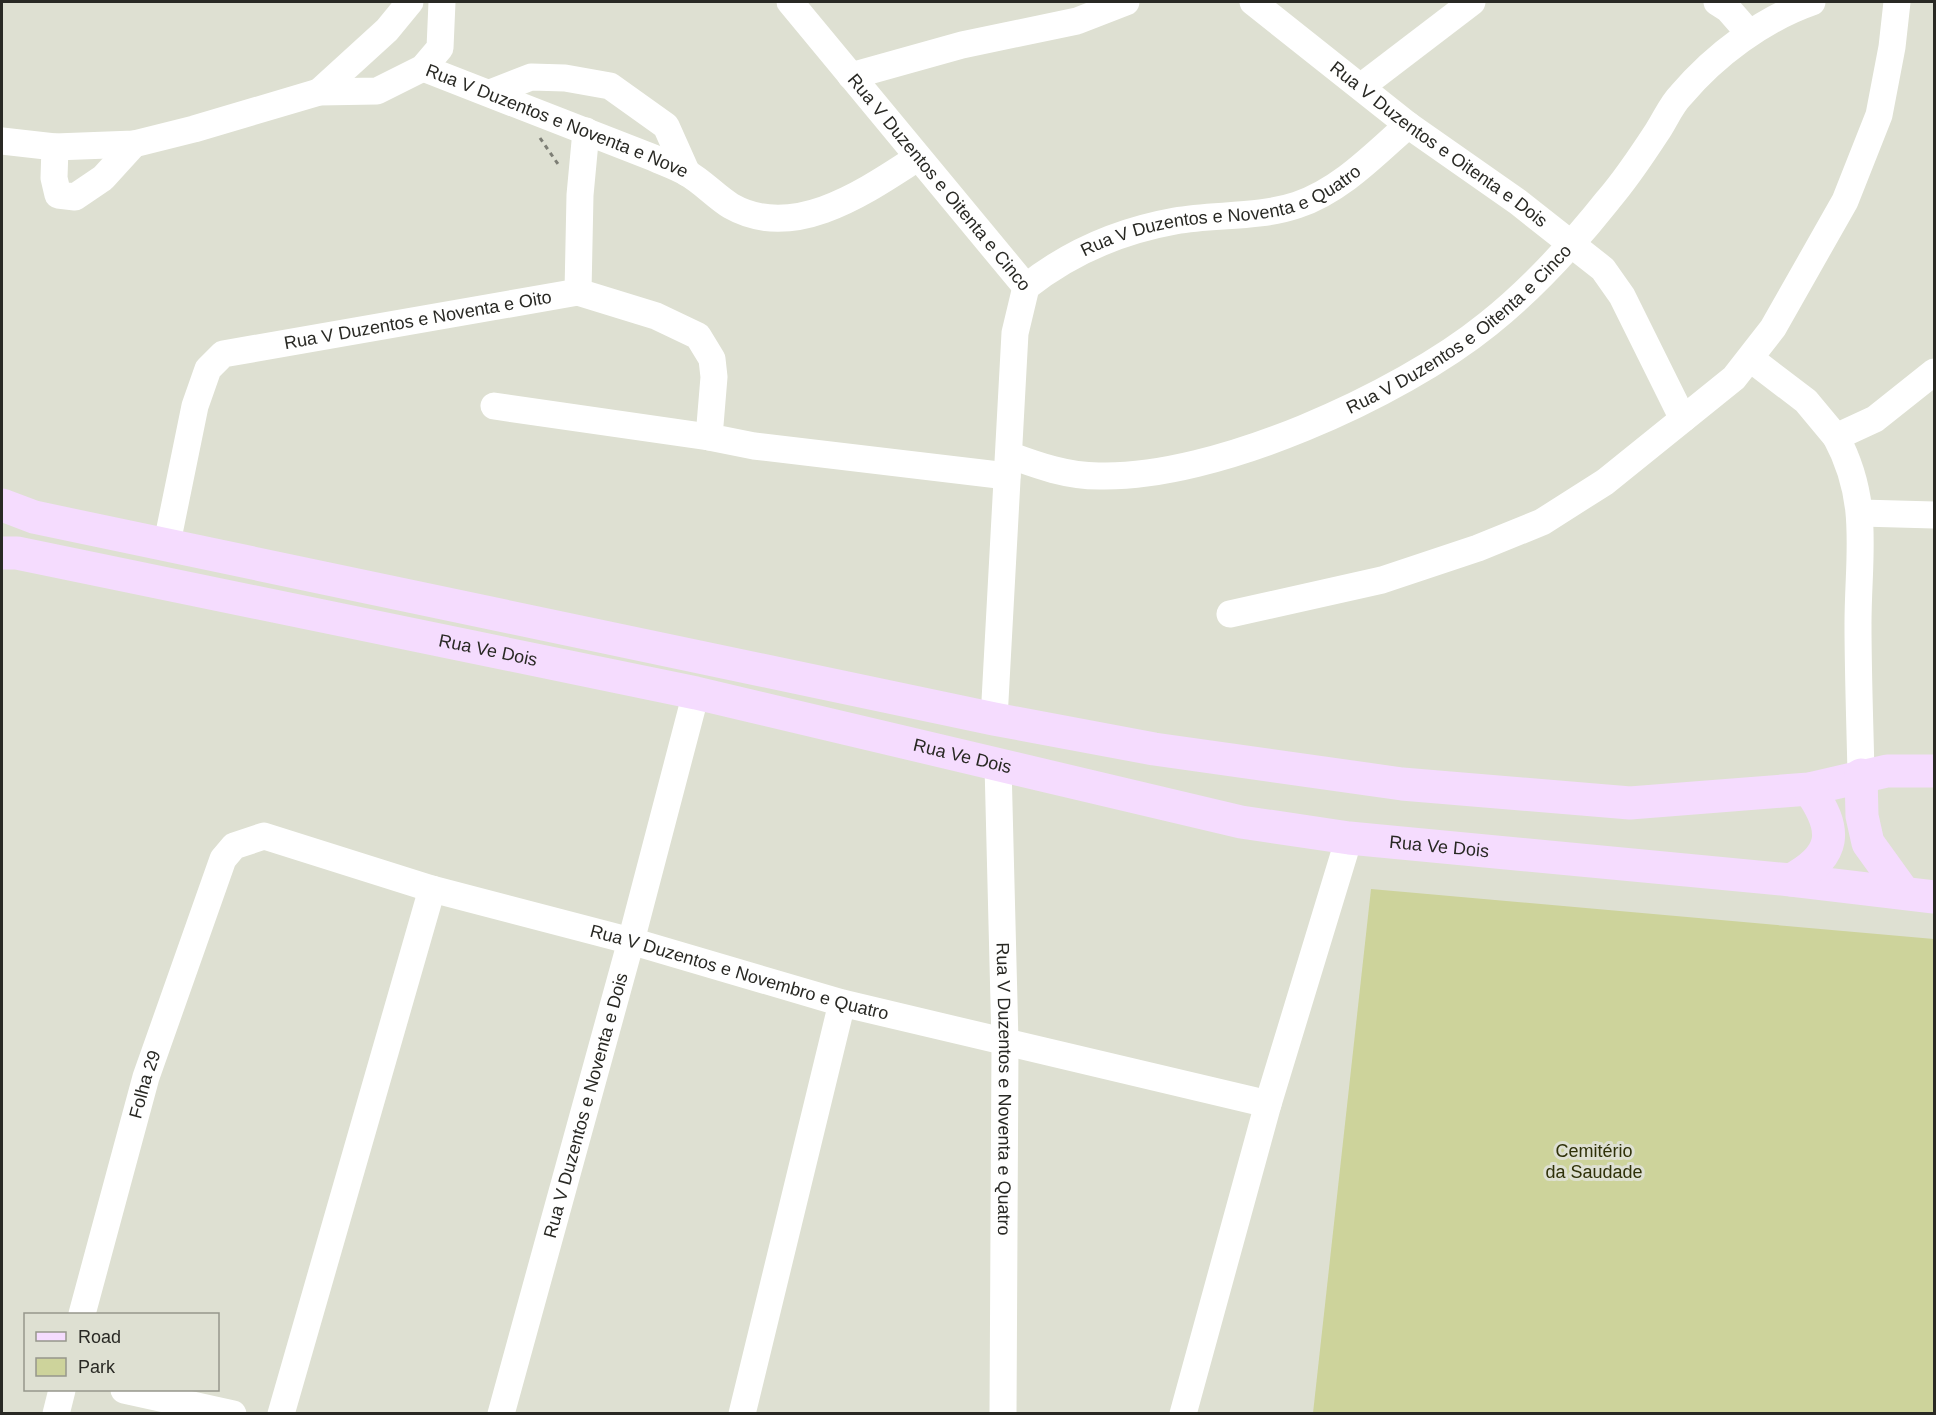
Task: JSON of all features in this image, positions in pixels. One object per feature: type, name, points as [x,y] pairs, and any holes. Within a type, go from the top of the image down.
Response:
[{"type":"main road","points":[[2,505],[34,517],[167,543],[994,719],[1154,749],[1367,779],[1553,798],[1630,803],[1809,789],[1861,775],[1887,771],[1935,771]]},
{"type":"main road","name":"Rua Ve Dois","points":[[2,553],[17,554],[696,693],[1240,822],[1349,838],[1791,880],[1919,895]]},
{"type":"main road","points":[[1861,775],[1862,816],[1868,843],[1919,895]]},
{"type":"main road","points":[[1791,880],[1813,868],[1825,851],[1830,832],[1821,806],[1809,789]]},
{"type":"street","points":[[319,92],[387,30],[410,2]]},
{"type":"street","points":[[423,68],[440,48],[442,2]]},
{"type":"street","name":"Rua V Duzentos e Oitenta e Cinco","points":[[790,2],[1026,287],[1015,333],[994,719]]},
{"type":"street","points":[[851,76],[962,45],[1077,21],[1125,2]]},
{"type":"street","name":"Rua V Duzentos e Oitenta e Dois","points":[[1253,2],[1362,86],[1408,125],[1518,202],[1603,269],[1622,296],[1683,419]]},
{"type":"street","points":[[1362,86],[1472,2]]},
{"type":"street","points":[[1717,2],[1728,9],[1749,33]]},
{"type":"street","name":"Rua V Duzentos e Oitenta e Cinco","points":[[1008,466],[1099,476],[1157,472],[1239,452],[1353,406],[1415,374],[1488,324],[1571,242],[1621,184],[1680,95],[1749,33],[1812,2]]},
{"type":"street","points":[[1230,614],[1382,580],[1478,548],[1542,522],[1605,482],[1734,378],[1773,328],[1845,201],[1879,115],[1892,47],[1897,2]]},
{"type":"street","name":"Rua V Duzentos e Noventa e Nove","points":[[2,141],[55,147],[134,144],[319,92],[377,91],[423,68],[687,173],[732,207],[765,216],[803,216],[857,197],[917,158]]},
{"type":"street","points":[[490,93],[531,77],[565,78],[610,86],[666,126],[687,173]]},
{"type":"street","name":"Rua V Duzentos e Noventa e Quatro","points":[[1026,287],[1057,263],[1121,234],[1175,221],[1266,211],[1298,205],[1336,185],[1408,125]]},
{"type":"street","points":[[579,292],[580,195],[586,131]]},
{"type":"street","points":[[55,147],[54,178],[58,195],[75,197],[103,178],[134,144]]},
{"type":"street","name":"Rua V Duzentos e Noventa e Oito","points":[[167,543],[195,406],[208,369],[223,354],[579,292],[656,316],[698,336],[712,359],[714,377],[709,437]]},
{"type":"street","points":[[1751,359],[1806,400],[1836,437],[1848,460],[1861,513],[1858,623],[1861,775]]},
{"type":"street","points":[[1836,437],[1875,419],[1935,372]]},
{"type":"street","points":[[494,406],[709,437],[754,446],[1008,466]]},
{"type":"street","points":[[1861,513],[1935,515]]},
{"type":"street","name":"Rua V Duzentos e Noventa e Dois","points":[[501,1413],[631,941],[696,693]]},
{"type":"street","name":"Rua V Duzentos e Noventa e Quatro","points":[[998,765],[1005,1042],[1003,1413]]},
{"type":"street","name":"Rua V Duzentos e Novembro e Quatro","points":[[223,859],[234,846],[264,836],[432,889],[631,941],[842,1003],[1268,1104]]},
{"type":"street","points":[[1183,1413],[1268,1104],[1349,838]]},
{"type":"street","name":"Folha 29","points":[[82,1313],[146,1077],[223,859]]},
{"type":"street","points":[[281,1413],[432,889]]},
{"type":"street","points":[[742,1413],[842,1003]]},
{"type":"street","points":[[57,1413],[62,1391]]},
{"type":"street","points":[[133,1391],[233,1413]]},
{"type":"path","points":[[516,104],[580,195]]},
{"type":"green space","name":"Cemitério da Saudade","points":[[1371,889],[1934,939],[1934,1413],[1313,1413]]}]
